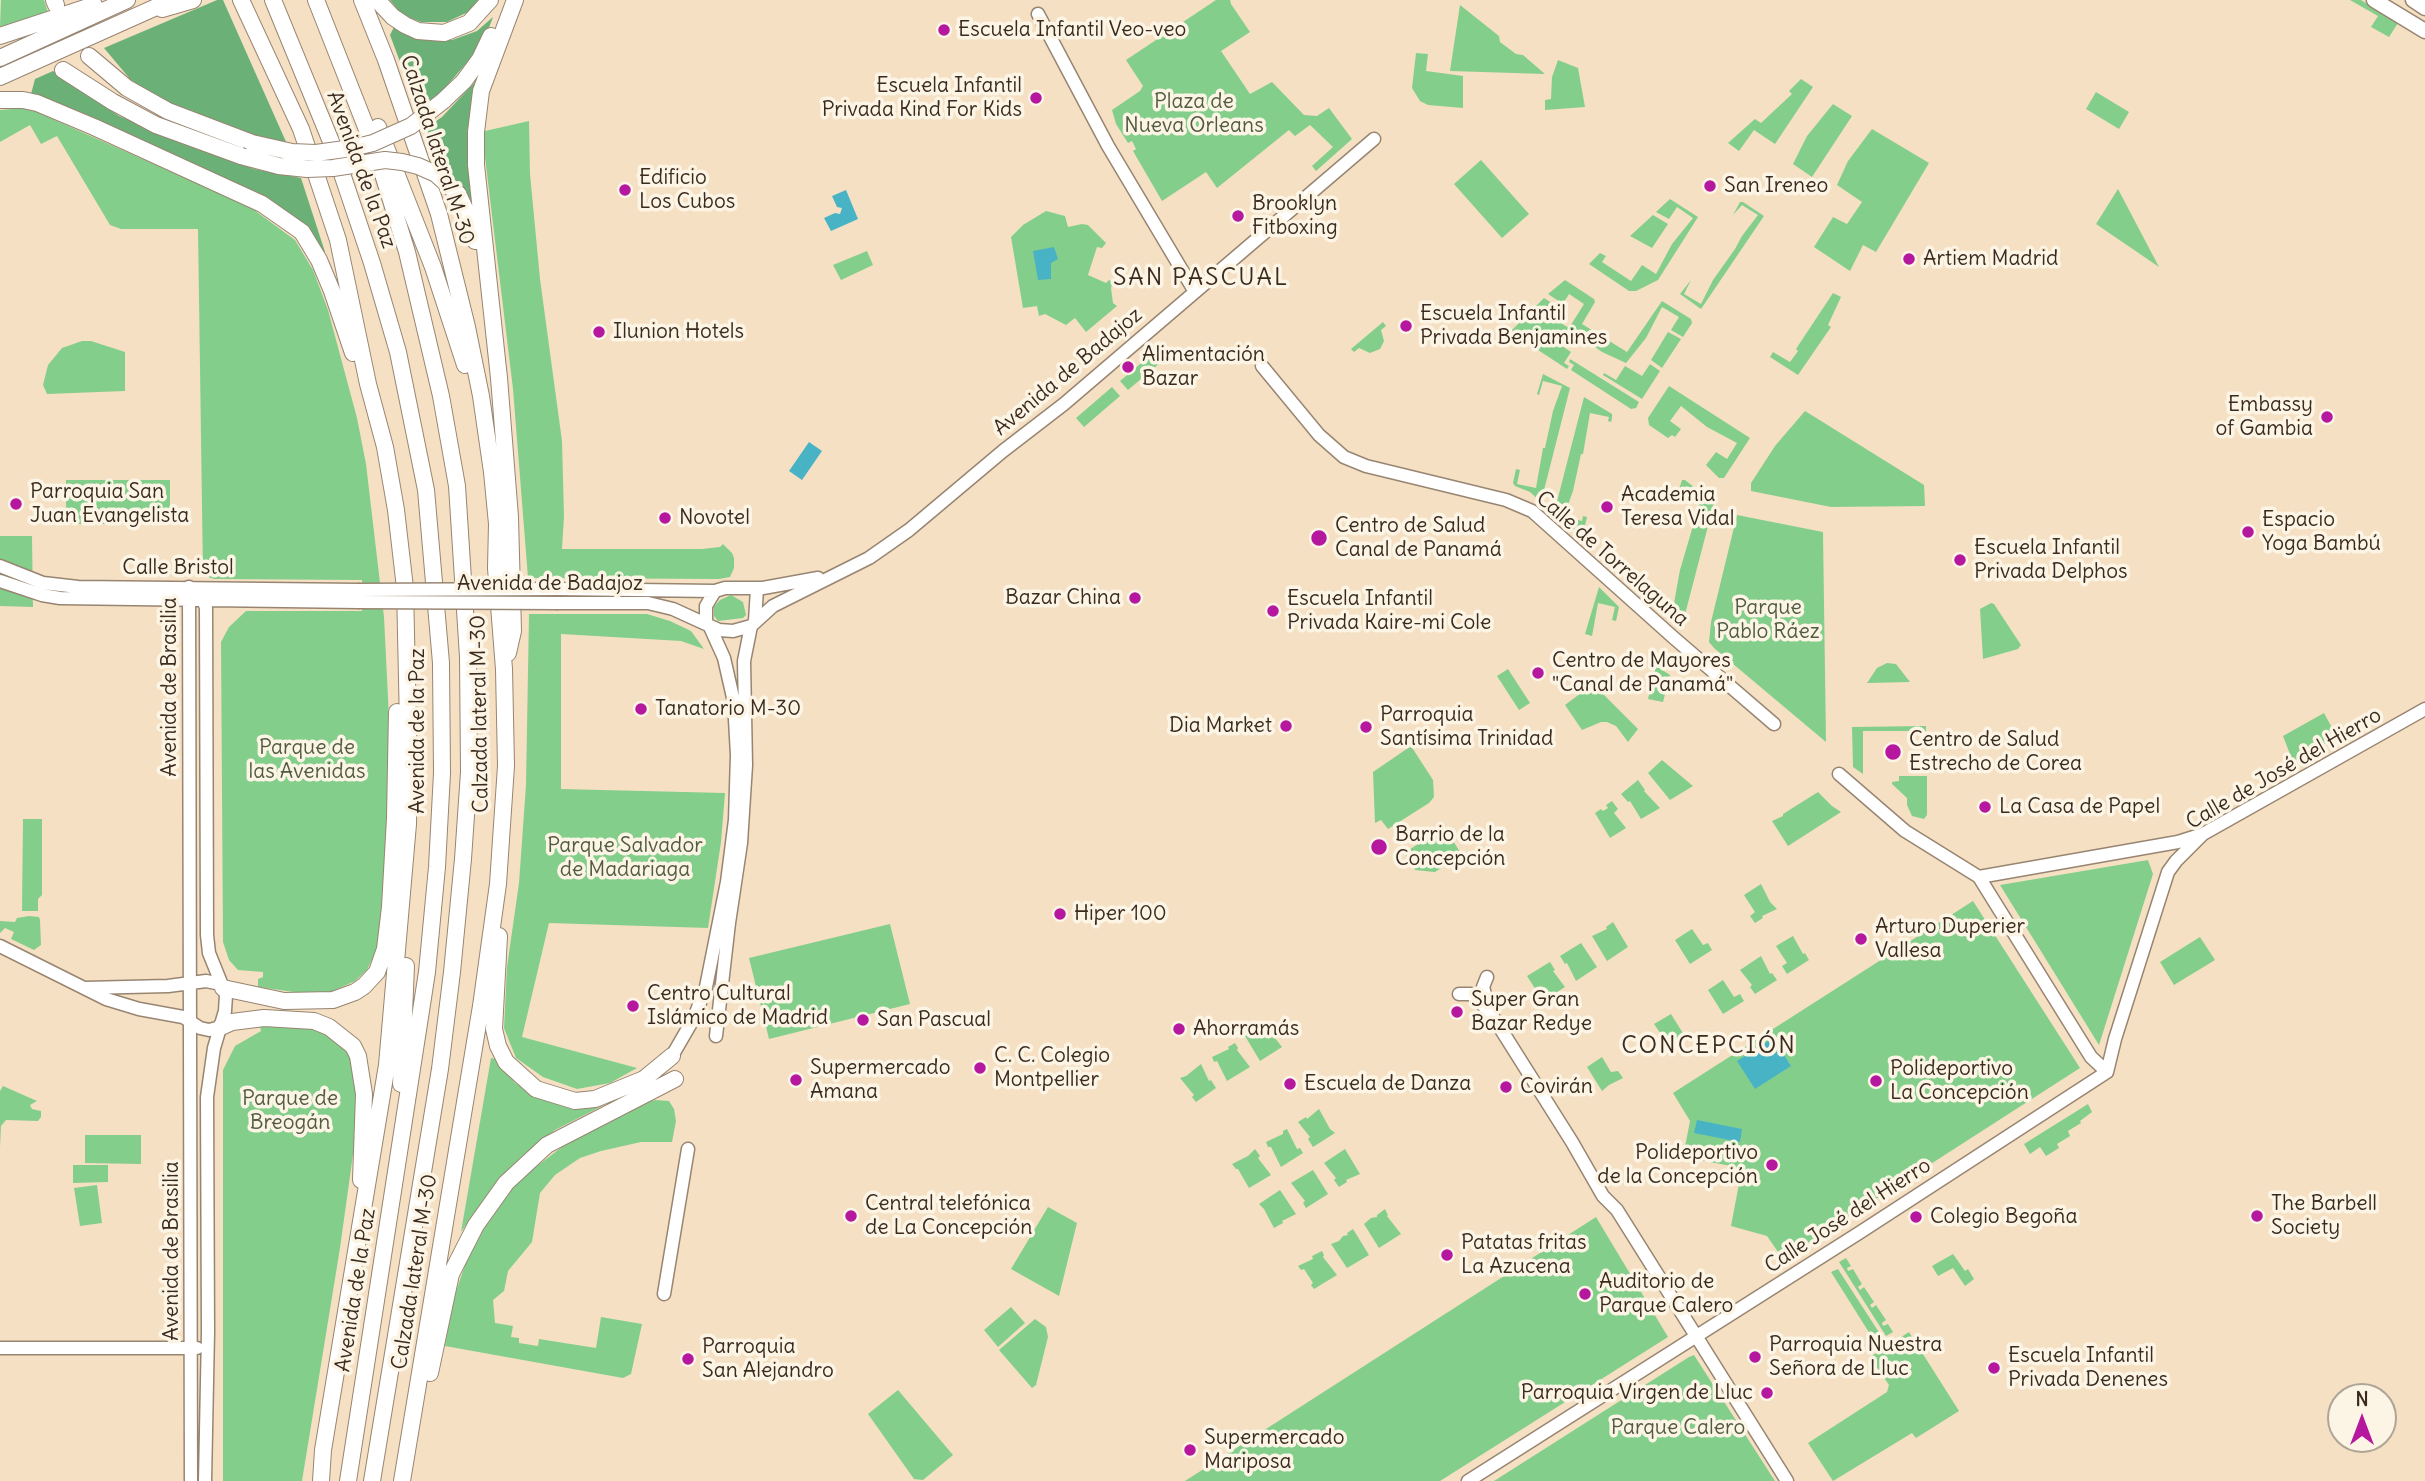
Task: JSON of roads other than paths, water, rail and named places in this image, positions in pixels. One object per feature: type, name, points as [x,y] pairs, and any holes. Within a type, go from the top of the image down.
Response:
[{"type":"highway","points":[[0,36],[106,0]]},
{"type":"highway","points":[[0,58],[127,0]]},
{"type":"highway","points":[[0,77],[172,0]]},
{"type":"highway","points":[[139,15],[193,0]]},
{"type":"highway","points":[[241,0],[302,129],[338,240],[384,447],[396,510],[405,588],[408,824],[387,1065],[318,1481]]},
{"type":"highway","name":"Avenida de la Paz","points":[[273,0],[331,144],[388,314],[410,405],[426,490],[441,649],[442,773],[427,972],[348,1481]]},
{"type":"highway","name":"Avenida de la Paz","points":[[316,0],[377,155],[407,251],[438,383],[457,486],[468,657],[469,772],[450,986],[440,1069],[372,1481]]},
{"type":"highway","points":[[327,0],[433,267],[463,358],[472,395],[484,475],[490,542],[496,568]]},
{"type":"highway","name":"Calzada lateral M-30","points":[[362,0],[386,60],[439,214],[467,327],[492,472],[504,668],[506,766],[498,884],[480,1017],[404,1481]]},
{"type":"highway","points":[[377,0],[405,25],[418,31],[443,33],[469,23],[490,0]]},
{"type":"highway","points":[[89,56],[127,88],[168,111],[252,143],[292,152],[316,153],[373,143],[411,126],[464,81],[480,59],[511,3]]},
{"type":"highway","points":[[504,668],[513,631],[510,517],[499,378],[476,165],[476,132],[481,91],[511,3]]},
{"type":"highway","points":[[63,70],[156,125],[241,156],[279,166],[307,169],[334,168],[385,160],[418,166],[436,174],[458,194],[472,224],[499,378]]},
{"type":"highway","points":[[0,100],[37,103],[94,127],[262,204],[302,232],[319,260],[349,346],[368,384]]},
{"type":"highway","points":[[222,986],[284,1001],[332,1000],[345,997],[365,986],[380,964],[387,940],[395,818],[396,654],[405,617]]},
{"type":"highway","points":[[400,1148],[404,1008],[412,880],[408,824]]},
{"type":"highway","points":[[498,884],[499,957],[494,1029],[498,1046],[513,1070],[536,1089],[575,1101],[613,1093],[644,1079],[672,1056]]},
{"type":"highway","points":[[221,1027],[232,1022],[264,1017],[314,1021],[329,1027],[353,1046],[358,1056],[364,1094],[359,1239]]},
{"type":"highway","points":[[404,1481],[412,1456],[451,1274],[476,1225],[506,1183],[547,1145],[675,1079]]},
{"type":"main road","points":[[2374,0],[2425,31]]},
{"type":"main road","points":[[2413,0],[2425,8]]},
{"type":"street","points":[[1038,15],[1108,146],[1195,292]]},
{"type":"street","name":"Avenida de Badajoz","points":[[359,596],[662,605],[726,631],[753,623],[779,603],[869,558],[909,530],[1073,396],[1374,139]]},
{"type":"street","name":"Calle de Torrelaguna","points":[[1262,366],[1319,435],[1344,457],[1366,466],[1524,506],[1774,724]]},
{"type":"street","name":"Calle Bristol","points":[[0,566],[26,578],[61,586],[189,594]]},
{"type":"street","name":"Avenida de Badajoz","points":[[359,596],[557,589],[757,589],[803,582],[844,571]]},
{"type":"street","name":"Calle Bristol","points":[[0,581],[41,595],[60,598],[189,594],[359,596]]},
{"type":"street","points":[[716,1036],[741,843],[746,765],[744,661],[753,623],[757,589]]},
{"type":"street","points":[[672,1056],[694,1018],[706,987],[727,882],[736,820],[737,755],[734,702],[724,658],[708,625],[706,606],[715,591]]},
{"type":"street","name":"Avenida de Brasilia","points":[[189,983],[189,594],[196,592],[204,600],[207,619],[207,935],[209,953],[222,986]]},
{"type":"street","name":"Calle Bristol","points":[[204,600],[359,596]]},
{"type":"street","name":"Calle de José del Hierro","points":[[2107,1072],[2168,872],[2185,851],[2203,834],[2425,709]]},
{"type":"street","points":[[1839,774],[1920,841],[1979,877],[2091,1057],[2107,1072]]},
{"type":"street","points":[[1979,877],[2178,842],[2203,834]]},
{"type":"street","points":[[0,946],[81,987],[113,1002],[183,1017],[209,1030],[221,1027],[225,1011],[222,986],[206,981],[169,986],[81,987]]},
{"type":"street","points":[[1488,977],[1483,987],[1490,1012]]},
{"type":"street","points":[[189,983],[190,1020]]},
{"type":"street","points":[[1459,994],[1471,994],[1490,1012],[1603,1196],[1616,1210],[1787,1481]]},
{"type":"street","name":"Avenida de Brasilia","points":[[190,1020],[191,1481]]},
{"type":"street","name":"Avenida de Brasilia","points":[[205,1481],[208,1332],[207,1097],[212,1059],[221,1027]]},
{"type":"street","name":"Calle José del Hierro","points":[[1468,1481],[2107,1072]]},
{"type":"street","points":[[664,1294],[688,1149]]},
{"type":"street","points":[[0,1348],[191,1347],[201,1352],[206,1374]]},
{"type":"water","points":[[846,190],[858,219],[831,231],[824,218],[835,213],[840,214],[842,208],[837,207],[832,196]]},
{"type":"water","points":[[1054,247],[1058,259],[1051,263],[1051,279],[1038,280],[1033,251]]},
{"type":"water","points":[[809,442],[822,451],[802,480],[789,471]]},
{"type":"water","points":[[1773,1038],[1791,1066],[1755,1089],[1737,1061]]},
{"type":"water","points":[[1697,1120],[1742,1129],[1740,1142],[1694,1133]]},
{"type":"place","name":"Escuela Infantil Veo-veo","points":[[944,30]]},
{"type":"place","name":"Escuela Infantil Privada Kind For Kids","points":[[1036,98]]},
{"type":"place","name":"San Ireneo","points":[[1710,186]]},
{"type":"place","name":"Edificio Los Cubos","points":[[625,190]]},
{"type":"place","name":"Brooklyn Fitboxing","points":[[1238,216]]},
{"type":"place","name":"Artiem Madrid","points":[[1909,259]]},
{"type":"place","name":"Escuela Infantil Privada Benjamines","points":[[1406,326]]},
{"type":"place","name":"Ilunion Hotels","points":[[599,332]]},
{"type":"place","name":"Alimentación Bazar","points":[[1128,367]]},
{"type":"place","name":"Embassy of Gambia","points":[[2327,417]]},
{"type":"place","name":"Parroquia San Juan Evangelista","points":[[16,504]]},
{"type":"place","name":"Academia Teresa Vidal","points":[[1607,507]]},
{"type":"place","name":"Novotel","points":[[665,518]]},
{"type":"place","name":"Espacio Yoga Bambú","points":[[2248,532]]},
{"type":"place","name":"Centro de Salud Canal de Panamá","points":[[1319,538]]},
{"type":"place","name":"Escuela Infantil Privada Delphos","points":[[1960,560]]},
{"type":"place","name":"Bazar China","points":[[1135,598]]},
{"type":"place","name":"Escuela Infantil Privada Kaire-mi Cole","points":[[1273,611]]},
{"type":"place","name":"Centro de Mayores \"Canal de Panamá\"","points":[[1538,673]]},
{"type":"place","name":"Tanatorio M-30","points":[[641,709]]},
{"type":"place","name":"Dia Market","points":[[1286,726]]},
{"type":"place","name":"Parroquia Santísima Trinidad","points":[[1366,727]]},
{"type":"place","name":"Centro de Salud Estrecho de Corea","points":[[1893,752]]},
{"type":"place","name":"La Casa de Papel","points":[[1985,807]]},
{"type":"place","name":"Barrio de la Concepción","points":[[1379,847]]},
{"type":"place","name":"Hiper 100","points":[[1060,914]]},
{"type":"place","name":"Arturo Duperier Vallesa","points":[[1861,939]]},
{"type":"place","name":"Centro Cultural Islámico de Madrid","points":[[633,1006]]},
{"type":"place","name":"Super Gran Bazar Redye","points":[[1457,1012]]},
{"type":"place","name":"San Pascual","points":[[863,1020]]},
{"type":"place","name":"Ahorramás","points":[[1179,1029]]},
{"type":"place","name":"C. C. Colegio Montpellier","points":[[980,1068]]},
{"type":"place","name":"Supermercado Amana","points":[[796,1080]]},
{"type":"place","name":"Polideportivo La Concepción","points":[[1876,1081]]},
{"type":"place","name":"Escuela de Danza","points":[[1290,1084]]},
{"type":"place","name":"Covirán","points":[[1506,1087]]},
{"type":"place","name":"Polideportivo de la Concepción","points":[[1772,1165]]},
{"type":"place","name":"Central telefónica de La Concepción","points":[[851,1216]]},
{"type":"place","name":"The Barbell Society","points":[[2257,1216]]},
{"type":"place","name":"Colegio Begoña","points":[[1916,1217]]},
{"type":"place","name":"Patatas fritas La Azucena","points":[[1447,1255]]},
{"type":"place","name":"Auditorio de Parque Calero","points":[[1585,1294]]},
{"type":"place","name":"Parroquia Nuestra Señora de Lluc","points":[[1755,1357]]},
{"type":"place","name":"Parroquia San Alejandro","points":[[688,1359]]},
{"type":"place","name":"Escuela Infantil Privada Denenes","points":[[1994,1368]]},
{"type":"place","name":"Parroquia Virgen de Lluc","points":[[1767,1393]]},
{"type":"place","name":"Supermercado Mariposa","points":[[1190,1450]]},
{"type":"district","name":"SAN PASCUAL","points":[[1201,278]]},
{"type":"district","name":"CONCEPCIÓN","points":[[1709,1046]]},
{"type":"park label","name":"Plaza de Nueva Orleans","points":[[1194,114]]},
{"type":"park label","name":"Parque Pablo Ráez","points":[[1768,620]]},
{"type":"park label","name":"Parque de las Avenidas","points":[[307,760]]},
{"type":"park label","name":"Parque Salvador de Madariaga","points":[[625,858]]},
{"type":"park label","name":"Parque de Breogán","points":[[290,1111]]},
{"type":"park label","name":"Parque Calero","points":[[1678,1428]]}]
